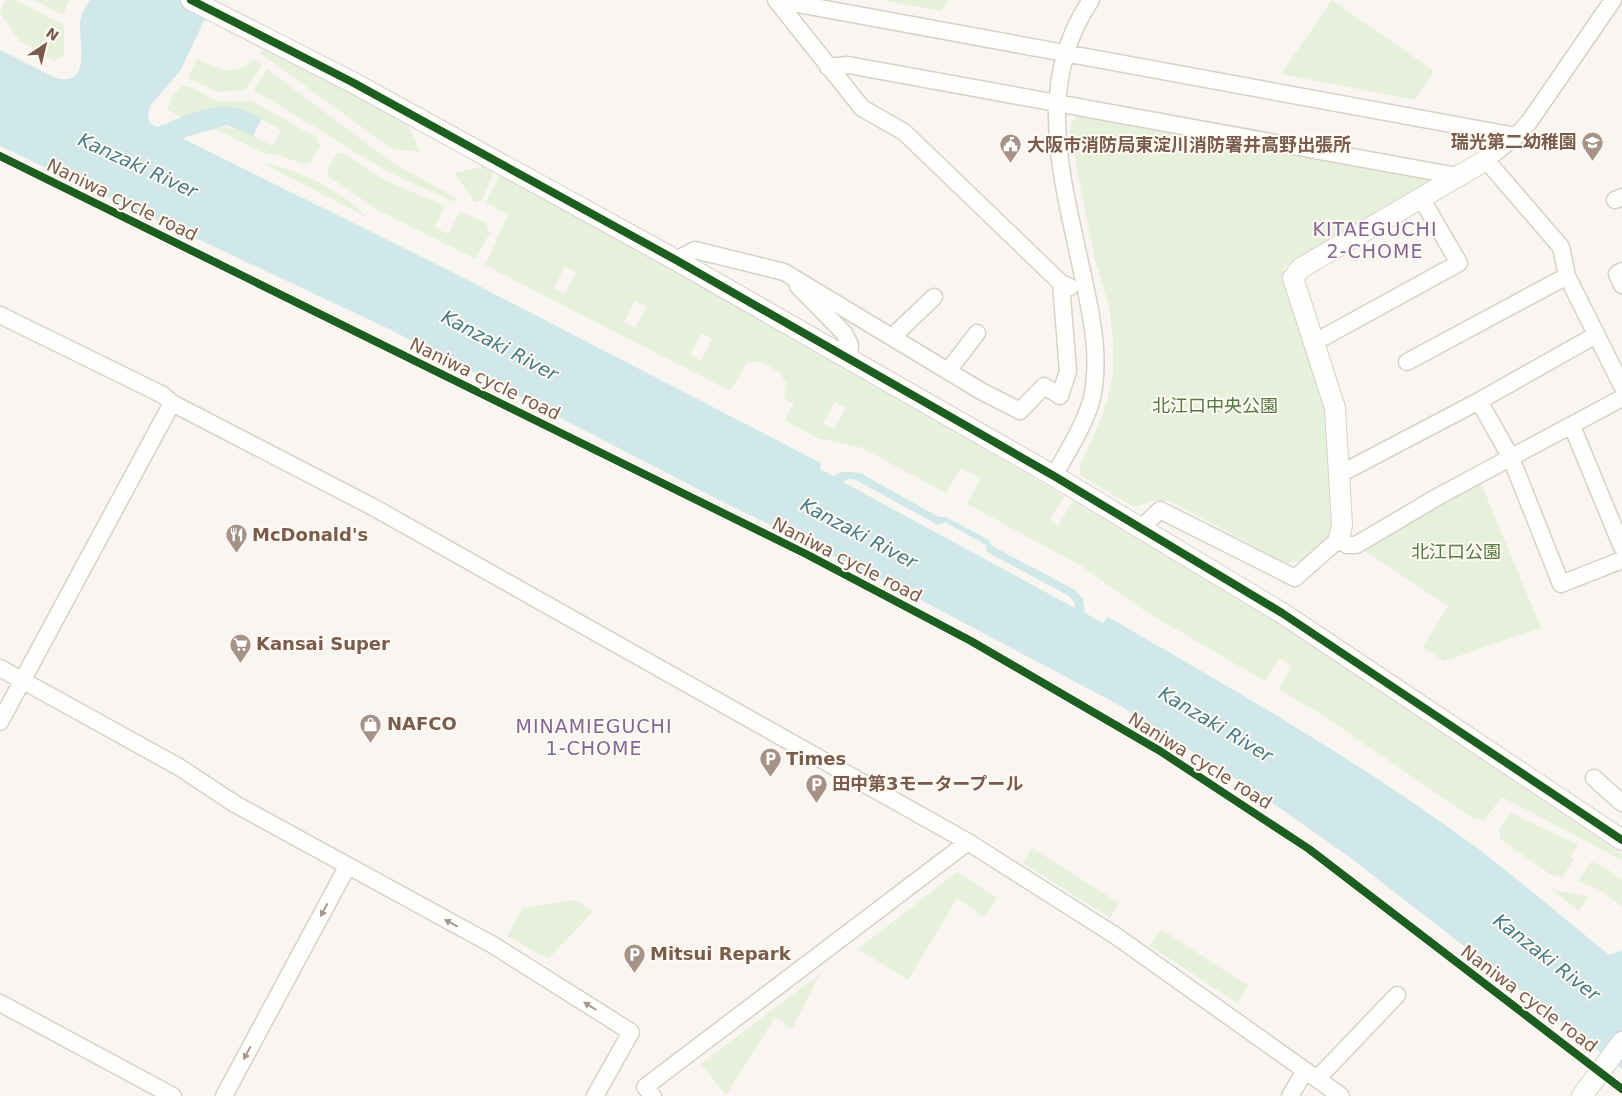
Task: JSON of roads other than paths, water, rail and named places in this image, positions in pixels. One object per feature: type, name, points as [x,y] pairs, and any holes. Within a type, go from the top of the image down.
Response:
[{"type":"street","points":[[191,0],[352,82],[676,260],[849,357],[1054,476],[1282,613],[1622,840]]},
{"type":"street","points":[[1087,292],[1061,283],[904,132],[862,108],[776,0],[1516,136]]},
{"type":"street","points":[[1054,476],[1078,431],[1092,399],[1096,360],[1094,325],[1057,149],[1056,102],[1065,53],[1091,0]]},
{"type":"street","points":[[1140,529],[1160,510],[1295,578],[1339,539],[1342,525],[1335,408],[1293,278],[1302,268],[1486,160],[1516,136],[1529,122],[1613,0]]},
{"type":"street","points":[[828,67],[848,65],[1457,176]]},
{"type":"street","points":[[1486,160],[1561,247],[1567,276],[1622,386]]},
{"type":"street","points":[[1315,342],[1459,263],[1421,198]]},
{"type":"street","points":[[676,260],[695,250],[784,272],[948,371],[1020,411],[1044,386],[1060,396],[1068,371],[1061,283]]},
{"type":"street","points":[[1622,271],[1617,274],[1622,285]]},
{"type":"street","points":[[784,272],[844,333],[850,345],[849,357]]},
{"type":"street","points":[[1407,362],[1567,276]]},
{"type":"street","points":[[892,338],[934,297]]},
{"type":"street","points":[[0,315],[163,395],[172,403],[372,507],[968,842],[1116,936],[1341,1096]]},
{"type":"street","points":[[948,371],[977,333]]},
{"type":"street","points":[[1340,474],[1479,401],[1596,335]]},
{"type":"street","points":[[1339,539],[1347,545],[1356,545],[1439,496],[1622,398]]},
{"type":"street","points":[[1479,401],[1511,458],[1561,584],[1622,560]]},
{"type":"street","points":[[0,722],[172,403]]},
{"type":"street","points":[[1572,426],[1622,547]]},
{"type":"street","points":[[0,668],[179,766],[235,804],[347,867],[493,945],[631,1032],[595,1096]]},
{"type":"street","points":[[1594,778],[1622,803]]},
{"type":"street","points":[[653,1096],[645,1087],[968,842]]},
{"type":"street","points":[[224,1096],[347,867]]},
{"type":"street","points":[[1290,1096],[1397,995]]},
{"type":"street","points":[[0,1003],[173,1096]]},
{"type":"street","points":[[1584,1093],[1622,1042]]},
{"type":"water","name":"Kanzaki River","points":[[90,0],[214,0],[180,71],[150,106],[148,115],[150,123],[157,127],[196,112],[227,106],[244,110],[262,119],[253,136],[227,125],[182,138],[448,270],[821,463],[820,469],[833,476],[846,472],[860,473],[939,517],[946,517],[989,540],[992,546],[1075,590],[1083,599],[1085,613],[1103,623],[1108,617],[1203,672],[1344,757],[1435,818],[1480,850],[1609,955],[1622,950],[1622,1069],[1348,856],[1261,795],[1117,704],[900,589],[715,498],[389,329],[0,146],[0,50],[56,78],[68,79],[76,76],[80,68],[81,59],[81,18]],"holes":[[[849,479],[856,480],[938,525],[945,522],[986,545],[987,552],[1069,596],[1074,602],[1075,608],[843,482]]]},
{"type":"place","name":"瑞光第二幼稚園","points":[[1593,161]]},
{"type":"place","name":"大阪市消防局東淀川消防署井高野出張所","points":[[1011,164]]},
{"type":"place","name":"McDonald's","points":[[236,554]]},
{"type":"place","name":"Kansai Super","points":[[240,663]]},
{"type":"place","name":"NAFCO","points":[[371,743]]},
{"type":"place","name":"Times","points":[[770,778]]},
{"type":"place","name":"田中第3モータープール","points":[[816,803]]},
{"type":"place","name":"Mitsui Repark","points":[[634,973]]},
{"type":"district","name":"KITAEGUCHI 2-CHOME","points":[[1375,240]]},
{"type":"district","name":"MINAMIEGUCHI 1-CHOME","points":[[594,737]]},
{"type":"park label","name":"北江口中央公園","points":[[1215,406]]},
{"type":"park label","name":"北江口公園","points":[[1456,552]]}]
